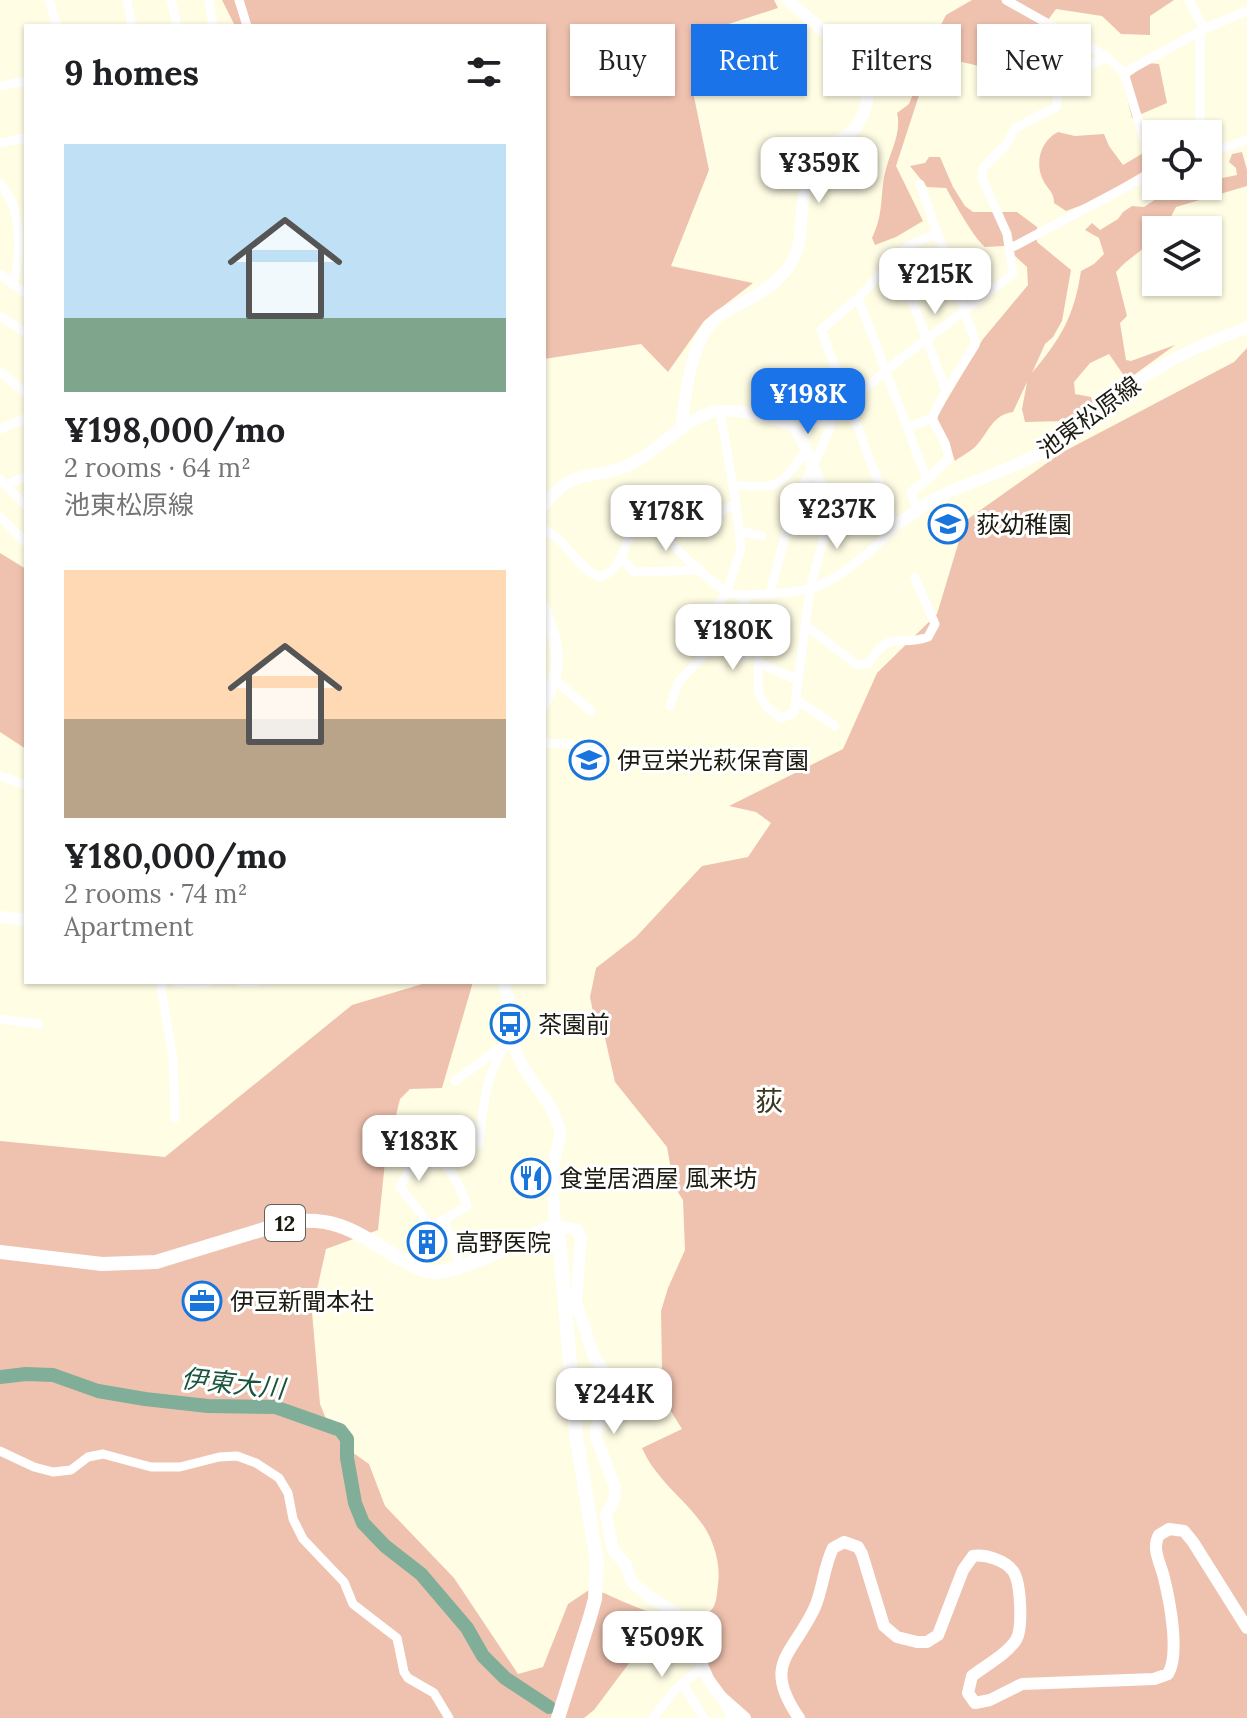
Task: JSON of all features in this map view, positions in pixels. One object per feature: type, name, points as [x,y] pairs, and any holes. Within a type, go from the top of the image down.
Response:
[{"type":"main road","name":"12","points":[[0,1252],[102,1264],[156,1262],[284,1223],[326,1221],[344,1226],[418,1269],[434,1272],[460,1266],[555,1225]]},
{"type":"main road","points":[[555,1225],[576,1434],[597,1562],[595,1599],[558,1718]]},
{"type":"street","points":[[49,0],[56,24]]},
{"type":"street","points":[[127,0],[132,24]]},
{"type":"street","points":[[171,0],[177,24]]},
{"type":"street","points":[[209,0],[213,24]]},
{"type":"street","points":[[239,0],[246,24]]},
{"type":"street","points":[[681,429],[698,342],[720,314],[749,301],[776,282],[790,266],[800,245],[801,200],[812,171],[827,149],[855,128],[866,104],[868,83],[863,66],[788,0]]},
{"type":"street","points":[[1006,0],[1107,57],[1124,73],[1142,130]]},
{"type":"street","points":[[1189,0],[1202,30],[1200,120]]},
{"type":"street","points":[[1124,73],[1202,30],[1247,11]]},
{"type":"street","points":[[546,502],[556,490],[572,479],[630,465],[681,429],[720,411],[794,426],[816,423],[832,415],[1013,274],[1007,234],[982,178],[983,168],[1006,145],[1015,128],[1056,107],[1060,80],[1107,57]]},
{"type":"street","points":[[0,86],[24,81]]},
{"type":"street","points":[[0,143],[24,138]]},
{"type":"street","points":[[1222,148],[1247,140]]},
{"type":"street","points":[[1009,249],[1142,178]]},
{"type":"street","points":[[0,183],[12,203],[16,218],[16,274],[13,283]]},
{"type":"street","points":[[908,427],[932,418],[975,345],[920,184]]},
{"type":"street","points":[[895,526],[821,330],[858,298],[911,244],[936,234]]},
{"type":"street","points":[[896,258],[946,391]]},
{"type":"street","points":[[0,274],[24,292]]},
{"type":"street","points":[[858,298],[927,480]]},
{"type":"street","points":[[0,316],[24,332]]},
{"type":"street","name":"池東松原線","points":[[895,526],[937,497],[1033,458],[1079,431],[1122,393],[1167,363],[1247,328]]},
{"type":"street","points":[[0,372],[24,391]]},
{"type":"street","points":[[720,411],[741,548],[727,591],[702,632],[735,656],[758,651]]},
{"type":"street","points":[[770,594],[794,501],[813,467],[832,415]]},
{"type":"street","points":[[918,512],[911,492],[949,458],[932,418]]},
{"type":"street","points":[[0,429],[24,419]]},
{"type":"street","points":[[794,426],[832,506],[846,519],[866,527],[895,526]]},
{"type":"street","points":[[733,486],[776,486],[783,482],[806,451]]},
{"type":"street","points":[[24,477],[3,482],[24,504]]},
{"type":"street","points":[[668,537],[736,504]]},
{"type":"street","points":[[743,595],[758,651],[757,691],[770,711],[781,718],[794,713],[810,589],[832,506]]},
{"type":"street","points":[[0,517],[24,541]]},
{"type":"street","points":[[697,521],[710,533]]},
{"type":"street","points":[[546,531],[562,541],[584,569],[599,577],[609,574],[630,536],[641,524],[656,523],[677,550],[701,570],[727,591],[743,595],[810,589],[823,584],[864,555],[895,526]]},
{"type":"street","points":[[740,531],[762,536]]},
{"type":"street","points":[[621,557],[634,572],[701,570]]},
{"type":"street","points":[[805,625],[857,665],[869,663],[878,648],[888,641],[914,642],[928,637],[935,624],[915,578]]},
{"type":"street","points":[[546,612],[556,640],[559,663],[546,700]]},
{"type":"street","points":[[670,706],[678,683],[714,643]]},
{"type":"street","points":[[758,663],[798,680]]},
{"type":"street","points":[[555,680],[591,711]]},
{"type":"street","points":[[796,699],[835,726]]},
{"type":"street","points":[[546,743],[570,744]]},
{"type":"street","points":[[0,776],[24,784]]},
{"type":"street","points":[[0,917],[24,920]]},
{"type":"street","points":[[163,984],[173,1059],[175,1118]]},
{"type":"street","points":[[479,1144],[490,1077],[510,1041],[514,1023],[504,984]]},
{"type":"street","points":[[0,1019],[39,1024]]},
{"type":"street","points":[[455,1081],[510,1041]]},
{"type":"street","points":[[510,1041],[523,1067],[552,1109],[559,1126],[560,1136],[552,1173],[555,1225],[577,1230],[581,1238],[576,1302],[594,1357],[606,1374],[608,1410],[596,1427],[596,1437],[615,1487],[615,1498],[606,1515],[613,1550],[626,1565],[632,1582],[675,1613],[688,1632],[701,1668],[732,1718]]},
{"type":"street","points":[[423,1144],[453,1173],[467,1206],[444,1220],[429,1224],[400,1187],[423,1144]]},
{"type":"street","points":[[444,1220],[460,1266]]},
{"type":"street","points":[[0,1451],[53,1472],[71,1470],[88,1457],[103,1454],[151,1467],[180,1467],[219,1457],[237,1456],[256,1463],[279,1478],[288,1493],[293,1519],[303,1539],[344,1582],[353,1604],[397,1638],[404,1672],[408,1678],[434,1693],[449,1718]]},
{"type":"street","points":[[799,1718],[782,1686],[782,1666],[815,1606],[830,1554],[839,1543],[852,1543],[862,1554],[884,1626],[897,1637],[917,1642],[927,1642],[938,1635],[963,1570],[973,1556],[988,1556],[1014,1572],[1020,1633],[1010,1647],[972,1676],[968,1693],[975,1703],[990,1700],[1022,1684],[1154,1679],[1168,1674],[1173,1663],[1171,1627],[1164,1577],[1155,1548],[1159,1535],[1169,1529],[1184,1531],[1193,1542],[1247,1628]]},
{"type":"street","points":[[653,1718],[682,1683],[701,1668]]},
{"type":"street","points":[[682,1683],[704,1718]]},
{"type":"street","points":[[720,1696],[745,1718]]},
{"type":"shaded area","points":[[222,0],[774,0],[778,8],[729,24],[691,24],[691,96],[694,96],[709,170],[671,266],[753,283],[704,321],[668,372],[641,344],[546,359],[546,24],[234,24]]},
{"type":"shaded area","points":[[972,0],[1174,0],[1150,16],[1150,35],[1121,34],[1102,16],[1056,9],[1045,24],[977,24],[977,65],[961,62],[961,24],[941,24],[946,15]]},
{"type":"shaded area","points":[[1148,63],[1159,64],[1167,103],[1132,118],[1124,85],[1126,79]]},
{"type":"shaded area","points":[[912,96],[919,96],[896,166],[923,221],[875,245],[872,238],[879,219],[886,169],[897,135],[897,113],[909,104]]},
{"type":"shaded area","points":[[1058,132],[1075,136],[1104,134],[1123,165],[1142,154],[1142,172],[1093,201],[1066,211],[1054,203],[1039,168],[1040,154]]},
{"type":"shaded area","points":[[1242,152],[1247,186],[1222,193],[1222,178],[1237,175],[1236,168],[1229,162],[1232,154]]},
{"type":"shaded area","points":[[929,157],[940,157],[965,206],[973,212],[1017,212],[1037,227],[1037,242],[1071,270],[1062,321],[1045,344],[1032,373],[1065,326],[1081,271],[1104,254],[1099,238],[1085,230],[1092,223],[1100,230],[1132,206],[1144,207],[1154,200],[1200,200],[1176,207],[1171,216],[1142,216],[1142,249],[1116,272],[1127,316],[1120,323],[1126,360],[1131,361],[1175,345],[1127,380],[1109,354],[1090,363],[1074,382],[1075,394],[1091,397],[1094,408],[1067,421],[1025,422],[1022,409],[1027,382],[1013,412],[995,420],[976,446],[955,461],[937,421],[938,415],[983,339],[1028,285],[1027,267],[1004,246],[985,247],[946,188],[927,187],[910,166],[925,163]]},
{"type":"shaded area","points":[[1247,348],[1247,1718],[744,1718],[705,1665],[642,1646],[594,1710],[584,1718],[0,1718],[0,1141],[165,1157],[352,1005],[422,984],[472,984],[442,1088],[410,1089],[400,1099],[385,1162],[378,1230],[326,1249],[312,1312],[320,1404],[331,1431],[349,1450],[369,1464],[385,1506],[454,1578],[518,1674],[543,1667],[568,1604],[592,1588],[672,1618],[703,1616],[713,1608],[719,1577],[716,1553],[710,1538],[695,1515],[655,1470],[642,1448],[682,1429],[659,1392],[661,1311],[685,1250],[683,1200],[674,1186],[667,1147],[615,1082],[605,1038],[590,997],[596,968],[636,937],[702,866],[748,857],[771,823],[756,812],[729,806],[843,749],[877,673],[937,614],[965,521],[1061,453],[1234,362]]},
{"type":"shaded area","points":[[0,553],[24,568],[24,748],[0,732]]},
{"type":"waterway","name":"伊東大川","points":[[0,1377],[53,1375],[98,1391],[145,1399],[208,1406],[275,1407],[340,1430],[347,1439],[355,1503],[363,1523],[385,1546],[421,1574],[467,1628],[483,1656],[505,1678],[549,1707]]},
{"type":"place","name":"荻幼稚園","points":[[948,524]]},
{"type":"place","name":"伊豆栄光萩保育園","points":[[589,760]]},
{"type":"place","name":"茶園前","points":[[510,1024]]},
{"type":"place","name":"食堂居酒屋 風来坊","points":[[531,1178]]},
{"type":"place","name":"高野医院","points":[[427,1242]]},
{"type":"place","name":"伊豆新聞本社","points":[[202,1301]]},
{"type":"district","name":"荻","points":[[769,1101]]}]
